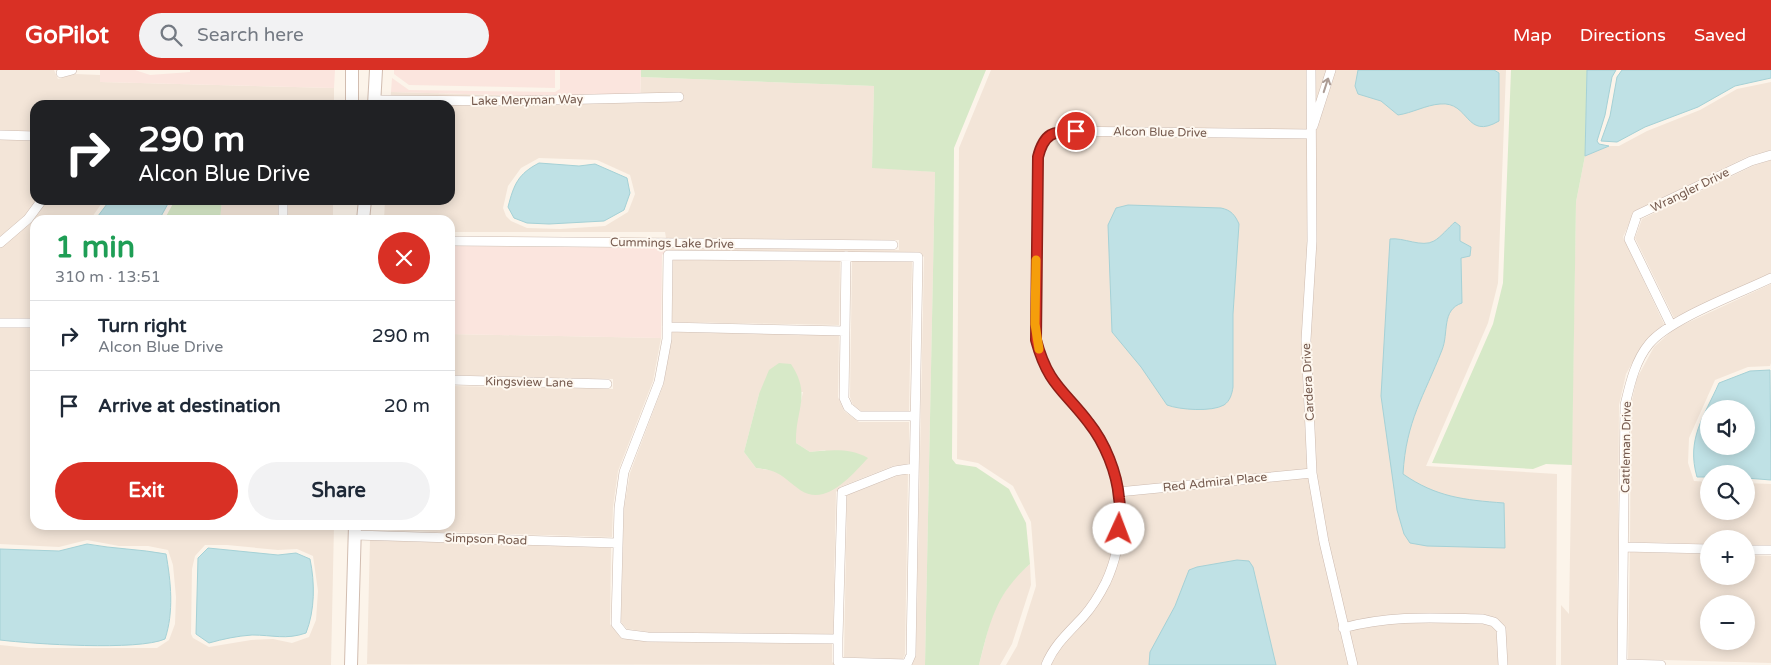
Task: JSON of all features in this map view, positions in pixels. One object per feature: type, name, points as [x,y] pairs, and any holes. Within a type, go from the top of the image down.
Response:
[{"type":"main road","points":[[352,70],[352,100]]},
{"type":"main road","points":[[375,100],[376,70]]},
{"type":"main road","points":[[351,665],[355,530]]},
{"type":"street","points":[[61,73],[72,70]]},
{"type":"street","name":"Cardera Drive","points":[[1311,70],[1312,264],[1306,340],[1312,473],[1324,542],[1353,665]]},
{"type":"street","name":"Cardera Drive","points":[[1310,134],[1332,70]]},
{"type":"street","name":"Lake Meryman Way","points":[[455,101],[679,97]]},
{"type":"street","name":"Alcon Blue Drive","points":[[1046,665],[1058,644],[1084,616],[1106,581],[1115,556],[1119,529],[1118,492],[1107,455],[1089,423],[1057,388],[1041,358],[1036,340],[1038,167],[1040,147],[1045,139],[1057,131],[1310,134]]},
{"type":"street","points":[[0,135],[30,136]]},
{"type":"street","name":"Wrangler Drive","points":[[1671,325],[1628,238],[1637,215],[1751,161],[1771,155]]},
{"type":"street","points":[[30,215],[38,205]]},
{"type":"street","points":[[0,243],[30,215]]},
{"type":"street","name":"Cummings Lake Drive","points":[[455,241],[894,245]]},
{"type":"street","points":[[838,639],[648,637],[624,634],[616,624],[617,543],[624,472],[659,382],[667,327],[668,254],[918,257],[914,468],[910,655],[907,664],[838,662],[842,492],[895,471],[914,468]]},
{"type":"street","points":[[846,256],[844,398],[848,408],[859,416],[915,416]]},
{"type":"street","name":"Cattleman Drive","points":[[1622,664],[1625,405],[1631,377],[1649,344],[1671,325],[1771,278]]},
{"type":"street","points":[[0,323],[30,323]]},
{"type":"street","points":[[667,327],[845,330]]},
{"type":"street","name":"Kingsview Lane","points":[[455,380],[607,384]]},
{"type":"street","name":"Red Admiral Place","points":[[1118,492],[1312,473]]},
{"type":"street","name":"Simpson Road","points":[[355,530],[617,543]]},
{"type":"street","points":[[1624,547],[1700,549]]},
{"type":"street","points":[[1755,550],[1771,550]]},
{"type":"street","points":[[1343,628],[1373,620],[1400,617],[1494,622],[1502,629],[1503,665]]},
{"type":"street","points":[[1622,664],[1661,665]]},
{"type":"shaded area","points":[[0,70],[54,70],[58,79],[75,74],[100,75],[101,82],[334,88],[334,100],[30,100],[30,205],[100,205],[94,215],[30,215],[30,530],[334,530],[331,665],[0,665],[0,645],[29,648],[157,648],[169,640],[175,624],[176,597],[173,565],[168,550],[148,546],[119,546],[87,540],[59,547],[0,544]],"holes":[[[205,545],[227,545],[278,550],[297,549],[313,556],[318,591],[316,620],[309,637],[292,643],[273,639],[251,640],[209,647],[193,638],[191,634],[192,569],[195,556]]]},
{"type":"shaded area","points":[[100,70],[135,70],[150,75],[190,72],[190,70],[335,70],[334,88],[100,82]]},
{"type":"shaded area","points":[[394,70],[555,70],[555,88],[409,85],[394,74]]},
{"type":"shaded area","points":[[560,70],[641,70],[640,99],[391,92],[392,78],[409,90],[555,92],[560,89]]},
{"type":"shaded area","points":[[991,70],[1506,70],[1498,283],[1488,323],[1426,466],[1557,474],[1556,665],[1006,665],[1017,646],[1036,586],[1031,522],[1013,486],[978,463],[957,459],[959,148]]},
{"type":"shaded area","points":[[641,77],[874,86],[872,167],[935,172],[925,665],[912,665],[916,655],[924,257],[918,252],[666,251],[665,248],[899,250],[899,240],[666,238],[665,232],[455,232],[455,215],[384,215],[385,205],[455,205],[455,100],[390,100],[391,92],[640,99]],"holes":[[[539,158],[597,160],[630,175],[635,194],[628,212],[605,226],[560,229],[527,228],[511,221],[506,216],[503,208],[508,186],[521,168]]]},
{"type":"shaded area","points":[[1771,82],[1771,150],[1749,156],[1635,211],[1623,237],[1664,324],[1644,342],[1626,374],[1619,405],[1617,665],[1561,665],[1561,605],[1569,614],[1576,202],[1585,156],[1609,146],[1619,146],[1647,131],[1700,110],[1737,89]]},
{"type":"shaded area","points":[[1771,160],[1771,273],[1674,318],[1635,238],[1642,219],[1753,166]]},
{"type":"shaded area","points":[[222,205],[333,205],[333,215],[220,215]]},
{"type":"shaded area","points":[[455,246],[665,248],[666,251],[662,255],[661,338],[455,334]]},
{"type":"shaded area","points":[[673,260],[840,261],[839,325],[672,322]]},
{"type":"shaded area","points":[[852,261],[912,262],[909,411],[861,411],[853,405],[850,397]]},
{"type":"shaded area","points":[[1771,284],[1770,366],[1748,367],[1715,380],[1706,400],[1700,400],[1700,413],[1689,438],[1688,463],[1694,481],[1700,481],[1700,520],[1755,520],[1755,483],[1771,484],[1771,545],[1755,545],[1755,530],[1700,530],[1700,544],[1630,542],[1631,405],[1637,378],[1654,347],[1674,329]]},
{"type":"shaded area","points":[[672,332],[839,335],[838,397],[844,411],[859,422],[909,422],[909,464],[893,466],[840,487],[836,492],[833,634],[649,632],[627,629],[621,622],[624,508],[630,473],[664,383]],"holes":[[[803,392],[796,423],[796,443],[810,452],[826,450],[787,478],[775,471],[756,468],[744,452],[759,394]]]},
{"type":"shaded area","points":[[455,334],[661,338],[653,381],[618,471],[613,507],[612,537],[370,530],[455,530],[455,386],[613,389],[613,379],[455,375]]},
{"type":"shaded area","points":[[908,474],[905,654],[903,659],[844,657],[847,495],[897,476]]},
{"type":"shaded area","points":[[370,540],[611,548],[610,624],[620,637],[648,642],[832,644],[832,662],[835,665],[367,664]]},
{"type":"shaded area","points":[[1630,552],[1700,554],[1700,585],[1755,585],[1755,555],[1771,556],[1771,663],[1628,659]]},
{"type":"shaded area","points":[[1030,564],[1031,585],[1012,644],[1000,665],[979,665],[993,610],[1014,578]]},
{"type":"green space","points":[[641,70],[986,70],[954,148],[952,459],[956,464],[976,467],[1009,489],[1026,523],[1030,564],[1018,575],[1001,598],[991,622],[979,665],[925,665],[935,172],[872,168],[874,86],[641,77]]},
{"type":"green space","points":[[1511,70],[1587,70],[1585,156],[1576,202],[1572,465],[1546,464],[1533,469],[1432,463],[1493,324],[1503,283]]},
{"type":"green space","points":[[172,205],[222,205],[220,215],[167,215]]},
{"type":"green space","points":[[779,363],[791,364],[801,385],[802,394],[796,443],[810,452],[847,451],[868,458],[846,481],[828,492],[819,495],[800,490],[776,473],[756,468],[744,452],[759,394],[769,370]]},
{"type":"water","points":[[1358,70],[1494,70],[1499,73],[1499,121],[1488,126],[1473,124],[1457,108],[1440,104],[1398,115],[1381,101],[1358,94],[1355,86]]},
{"type":"water","points":[[1587,70],[1616,70],[1612,77],[1605,115],[1597,141],[1599,144],[1609,146],[1585,156]]},
{"type":"water","points":[[1622,70],[1771,70],[1771,78],[1735,86],[1698,107],[1645,127],[1617,142],[1601,141],[1610,116],[1617,77]]},
{"type":"water","points":[[539,163],[579,166],[595,164],[627,178],[630,193],[624,210],[604,221],[549,224],[527,223],[514,218],[508,207],[512,192],[518,180],[526,171]]},
{"type":"water","points":[[106,205],[167,205],[162,215],[99,215]]},
{"type":"water","points":[[1128,205],[1221,208],[1230,212],[1239,224],[1233,314],[1233,387],[1228,401],[1224,405],[1212,409],[1196,410],[1167,405],[1141,367],[1112,332],[1108,225],[1116,208]]},
{"type":"water","points":[[1455,222],[1460,226],[1460,241],[1471,247],[1470,256],[1461,258],[1462,303],[1455,306],[1448,316],[1442,350],[1412,424],[1403,474],[1427,488],[1451,496],[1504,503],[1505,548],[1427,546],[1410,543],[1404,534],[1397,510],[1381,396],[1390,239],[1429,243],[1439,237]]},
{"type":"water","points":[[1770,370],[1771,480],[1755,479],[1755,465],[1700,465],[1700,477],[1697,477],[1694,451],[1700,424],[1700,455],[1755,455],[1755,400],[1711,400],[1719,383],[1750,371]]},
{"type":"water","points":[[87,544],[166,554],[171,608],[165,639],[152,643],[110,646],[60,645],[0,640],[0,549],[59,551]]},
{"type":"water","points":[[208,548],[278,555],[296,553],[310,559],[313,577],[313,596],[311,615],[306,633],[286,637],[246,635],[209,643],[196,634],[198,558]]},
{"type":"water","points":[[1237,560],[1249,561],[1253,567],[1276,665],[1149,665],[1150,652],[1175,606],[1189,570]]},
{"type":"slow traffic","points":[[1036,260],[1035,324],[1036,340],[1039,349]]},
{"type":"route","points":[[1076,131],[1057,131],[1051,134],[1040,147],[1038,157],[1036,340],[1041,358],[1057,388],[1089,423],[1107,455],[1120,500],[1119,529]]}]
